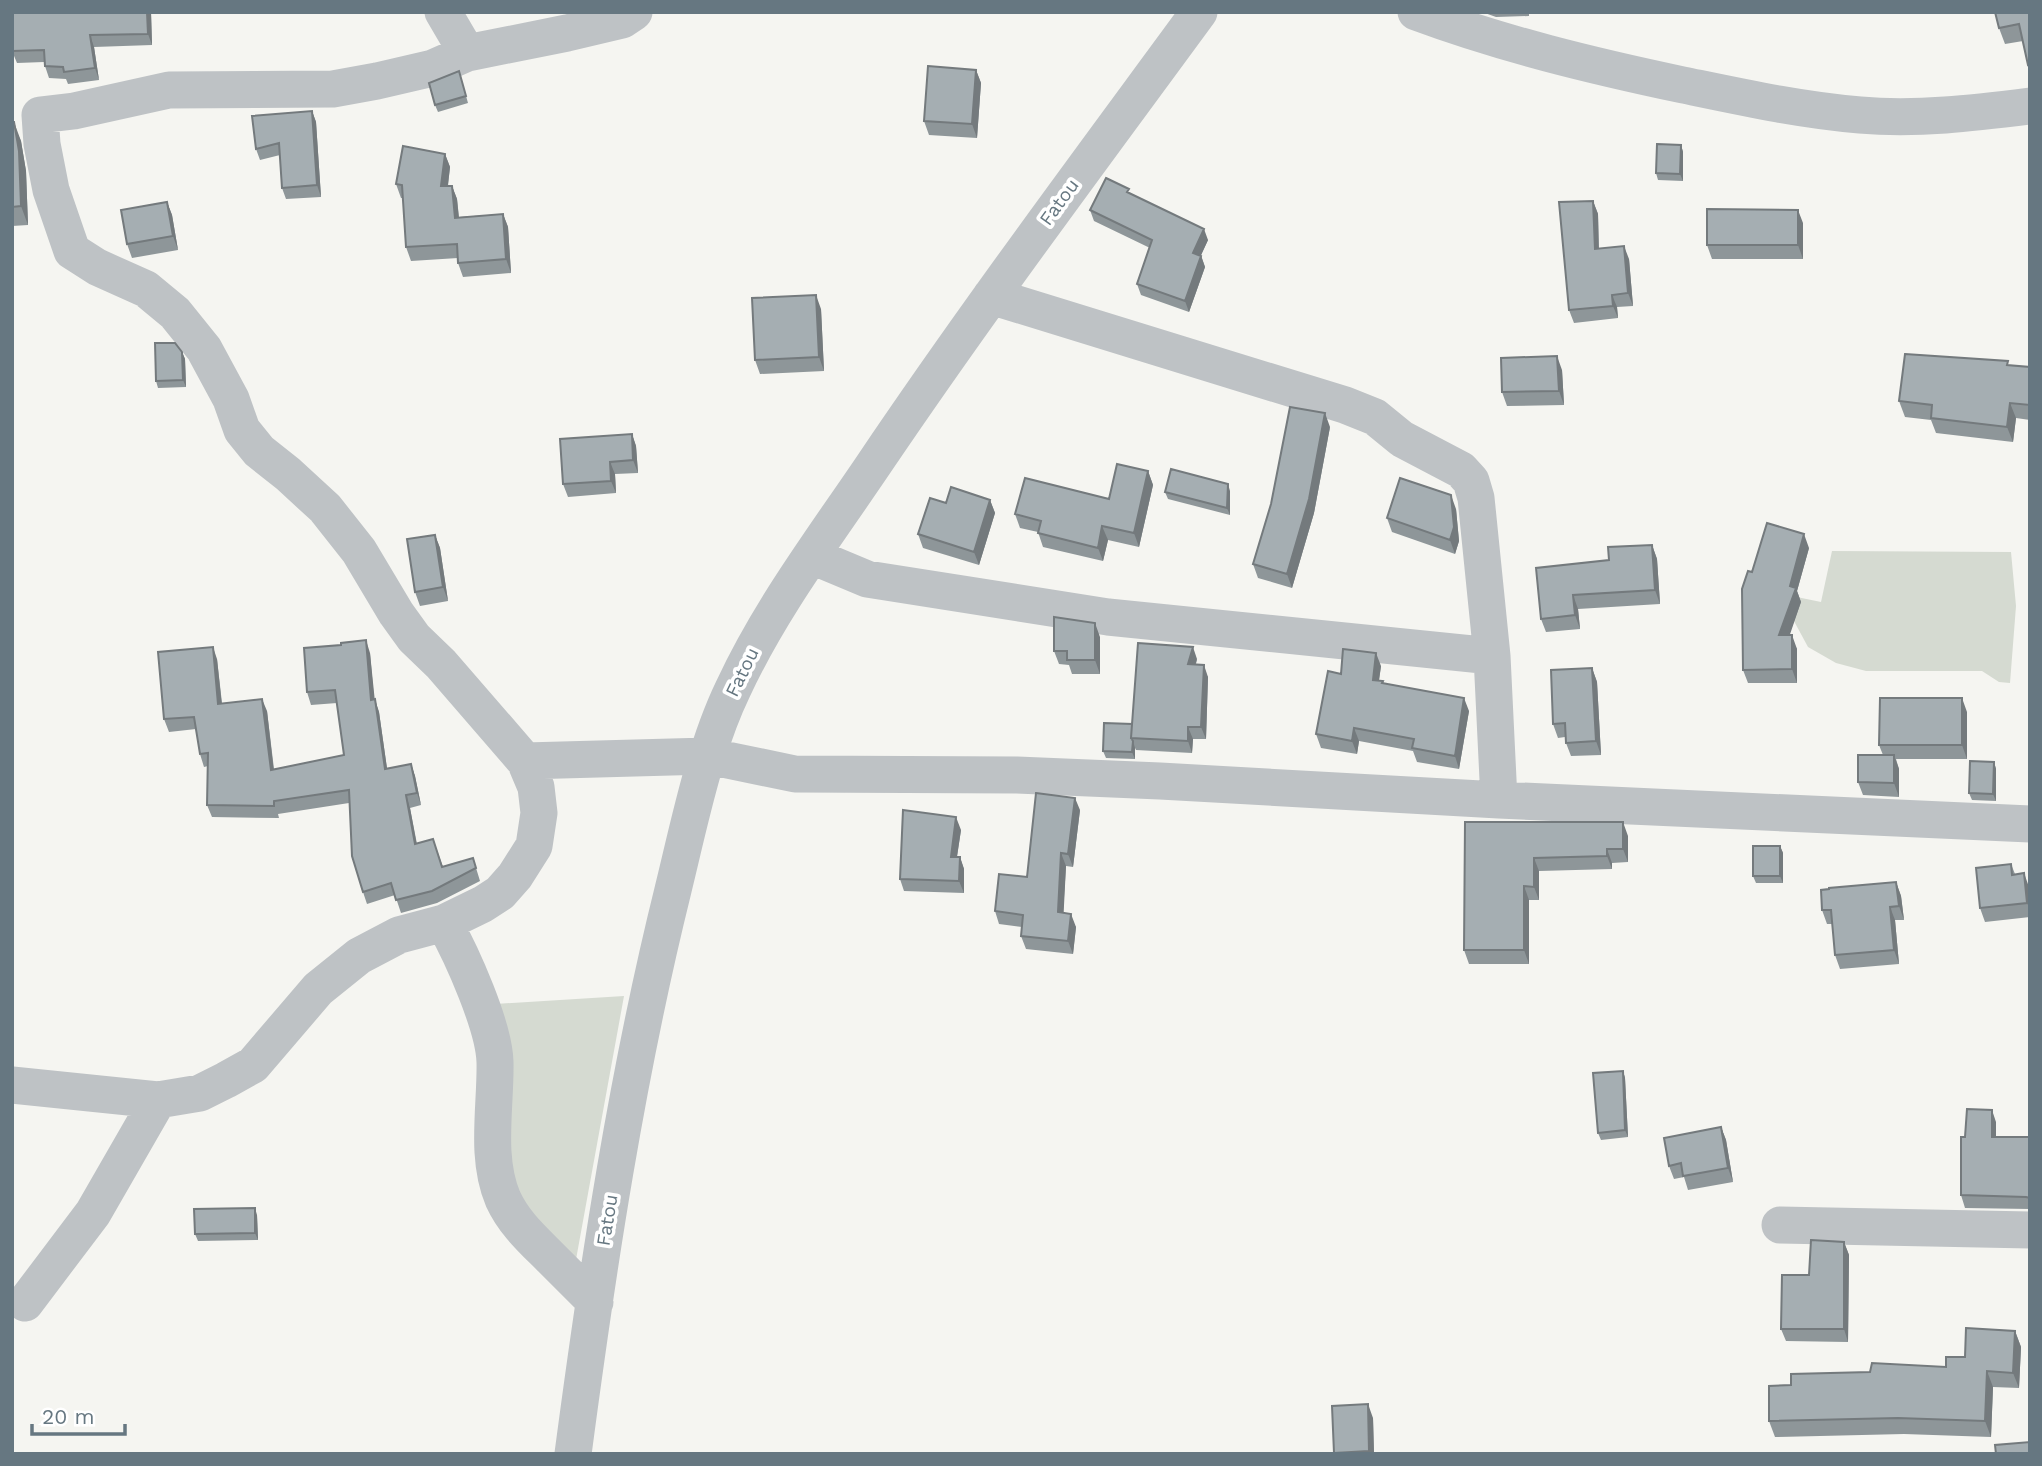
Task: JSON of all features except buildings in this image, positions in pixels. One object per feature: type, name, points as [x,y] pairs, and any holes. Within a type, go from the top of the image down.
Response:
[{"type":"street","points":[[443,12],[467,53]]},
{"type":"street","points":[[12,1085],[158,1100],[200,1093],[253,1065],[318,989],[359,956],[399,935],[444,923],[500,893],[515,877],[534,846],[540,813],[536,787],[525,761],[441,664],[414,638],[359,551],[325,508],[259,451],[242,430],[231,399],[204,349],[175,313],[146,289],[97,267],[72,251],[51,190],[42,144],[40,115],[74,111],[169,90],[333,89],[433,68],[467,53],[622,20],[634,12]]},
{"type":"street","name":"Fatou","points":[[573,1454],[612,1191],[651,978],[708,757],[731,692],[768,620],[812,556],[991,296],[1199,12]]},
{"type":"street","points":[[1416,12],[1452,25],[1615,70],[1771,104],[1874,115],[1950,116],[2030,106]]},
{"type":"street","points":[[991,296],[1345,405],[1375,417],[1402,439],[1461,470],[1471,481],[1476,498],[1492,656],[1499,800]]},
{"type":"street","points":[[812,556],[867,579],[1108,617],[1492,656]]},
{"type":"street","points":[[525,761],[708,757],[795,774],[1160,780],[1499,800],[2030,824]]},
{"type":"street","points":[[444,923],[455,942],[487,1023],[495,1059],[495,1168],[503,1198],[530,1239],[595,1302]]},
{"type":"street","points":[[25,1303],[93,1213],[158,1100]]},
{"type":"street","points":[[1780,1225],[2030,1230]]},
{"type":"shaded area","points":[[1832,551],[2011,552],[2016,606],[2010,683],[1999,682],[1982,671],[1866,671],[1836,663],[1808,647],[1788,610],[1792,596],[1821,602]]},
{"type":"shaded area","points":[[624,996],[575,1265],[511,1209],[495,1004]]}]
